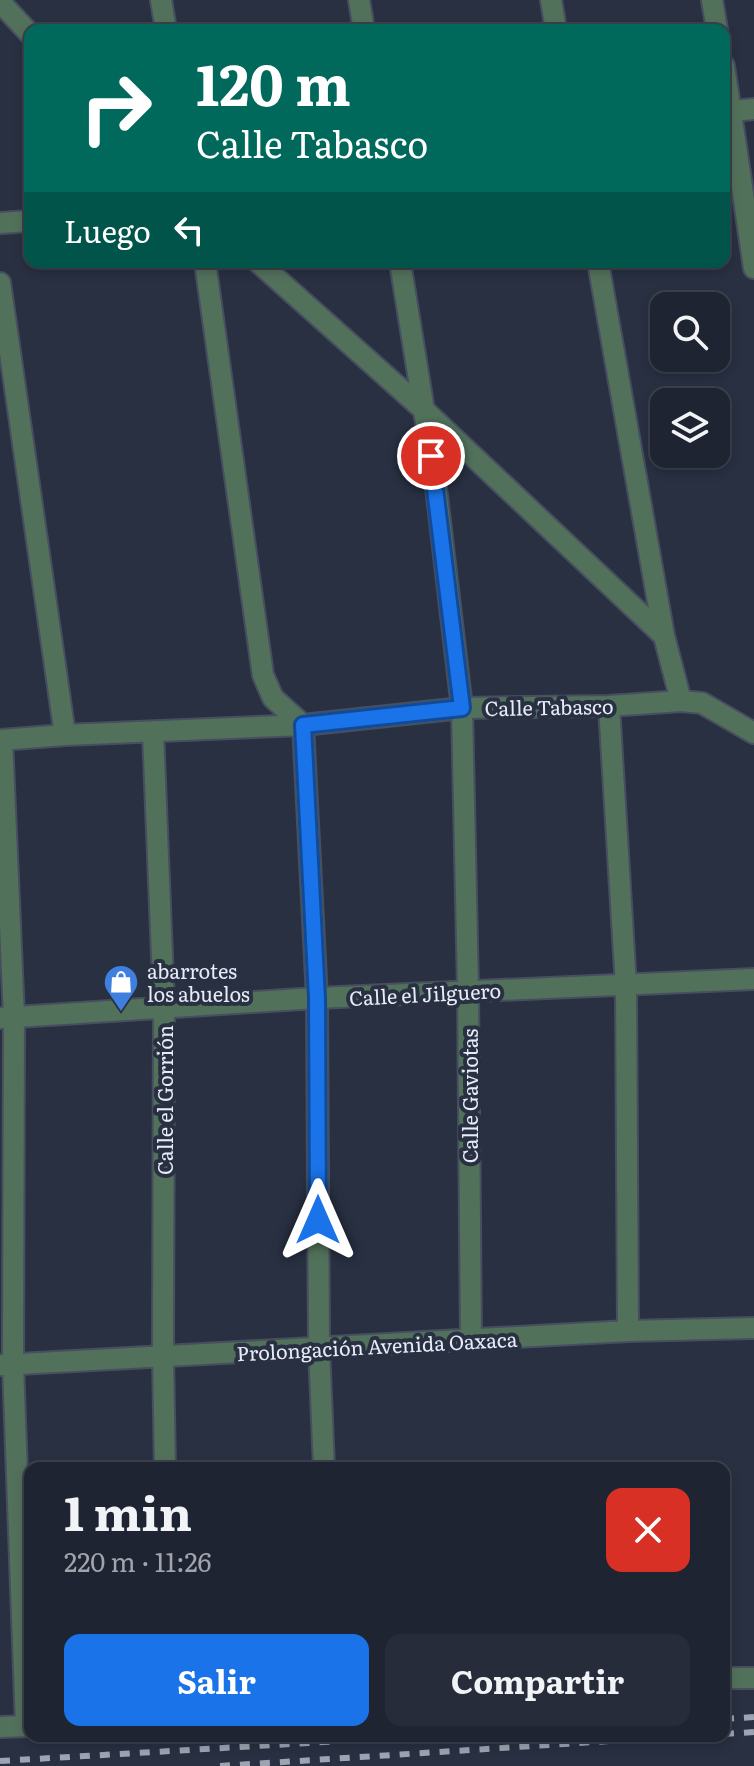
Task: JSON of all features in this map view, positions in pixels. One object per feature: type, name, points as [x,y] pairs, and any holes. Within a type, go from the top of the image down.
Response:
[{"type":"street","points":[[161,0],[165,24]]},
{"type":"street","points":[[359,0],[363,24]]},
{"type":"street","points":[[551,0],[555,24]]},
{"type":"street","points":[[712,0],[716,24]]},
{"type":"street","points":[[0,2],[24,28]]},
{"type":"street","points":[[730,96],[733,111],[732,168],[754,268]]},
{"type":"street","points":[[733,111],[754,109]]},
{"type":"street","points":[[0,223],[24,221]]},
{"type":"street","points":[[206,268],[263,675],[273,698],[303,725],[317,998],[319,1348],[324,1462]]},
{"type":"street","points":[[265,268],[424,410],[664,636]]},
{"type":"street","name":"Calle Gaviotas","points":[[401,268],[435,479],[462,708],[471,1341]]},
{"type":"street","points":[[599,268],[664,636],[681,701]]},
{"type":"street","points":[[0,283],[65,735]]},
{"type":"street","name":"Calle Tabasco","points":[[1,740],[303,725],[462,708],[609,706],[681,701],[702,703],[754,733]]},
{"type":"street","points":[[609,706],[626,986],[628,1331]]},
{"type":"street","name":"Calle el Gorrión","points":[[153,732],[164,1006],[165,1462]]},
{"type":"street","points":[[1,740],[7,1017],[6,1365],[24,1660]]},
{"type":"street","name":"Calle el Jilguero","points":[[7,1017],[468,990],[754,979]]},
{"type":"street","name":"Prolongación Avenida Oaxaca","points":[[6,1365],[628,1331],[754,1328]]},
{"type":"street","points":[[730,1678],[754,1678]]},
{"type":"street","points":[[0,1727],[24,1726]]},
{"type":"railway","points":[[730,1719],[754,1717]]},
{"type":"railway","points":[[730,1734],[754,1732]]},
{"type":"railway","points":[[0,1761],[325,1742]]},
{"type":"railway","points":[[220,1766],[595,1742]]},
{"type":"place","name":"abarrotes los abuelos","points":[[121,1013]]},
{"type":"route","points":[[318,1220],[317,998],[303,725],[462,708],[431,456]]}]
